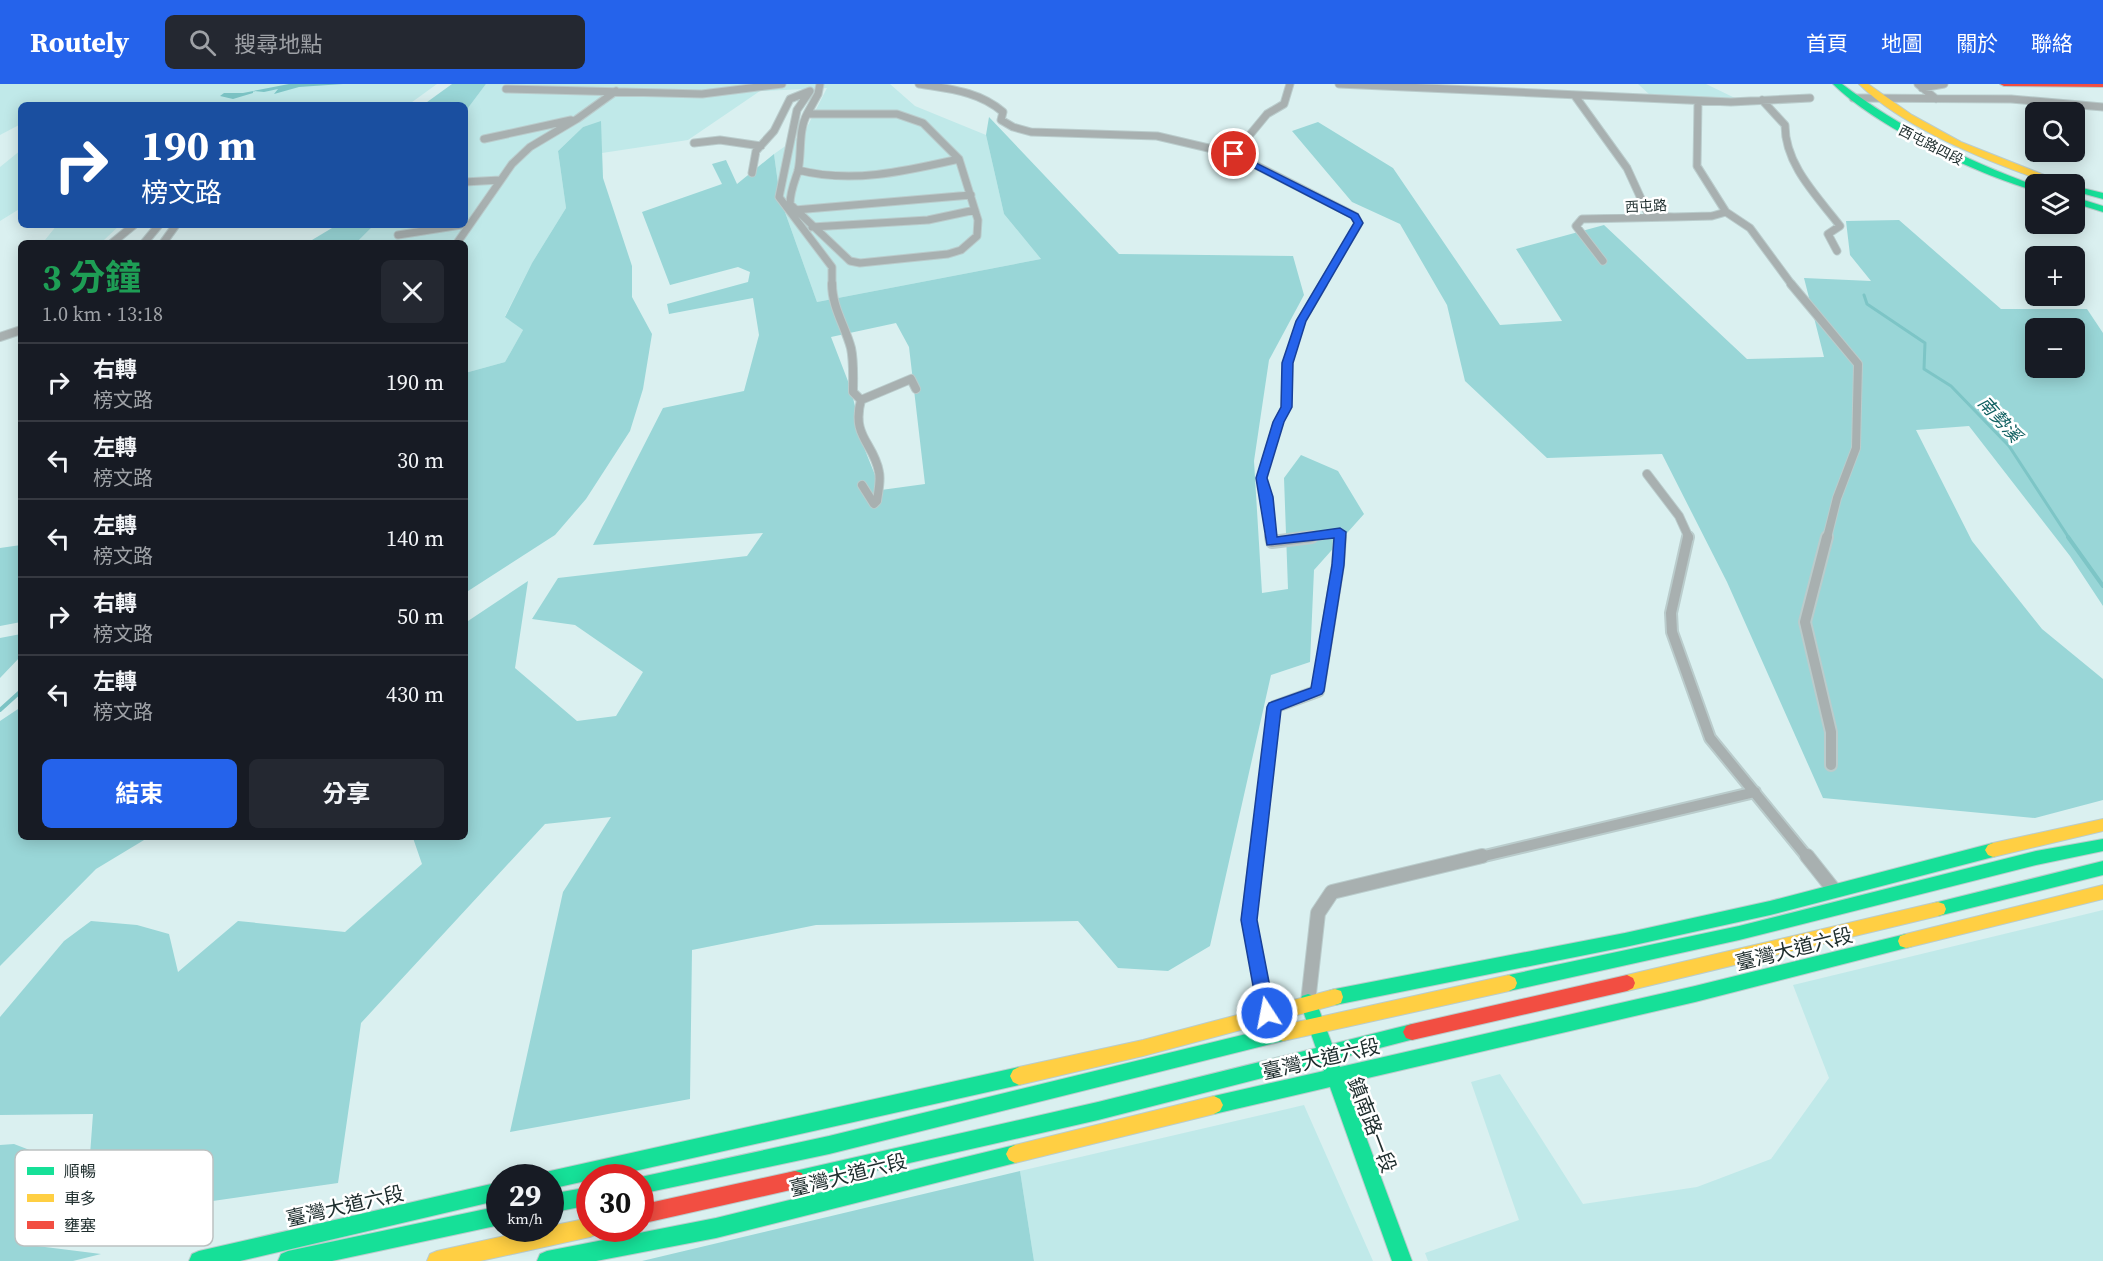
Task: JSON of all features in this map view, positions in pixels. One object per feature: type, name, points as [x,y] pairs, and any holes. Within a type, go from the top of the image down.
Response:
[{"type":"main road","name":"西屯路四段","points":[[1837,84],[1863,93],[1909,124],[1950,145],[2026,174]]},
{"type":"main road","name":"西屯路四段","points":[[1844,84],[1971,151],[2035,174]]},
{"type":"main road","points":[[2004,84],[2103,85]]},
{"type":"main road","name":"西屯路四段","points":[[1863,93],[1901,126],[1938,146],[2025,182]]},
{"type":"main road","points":[[2085,193],[2103,198]]},
{"type":"main road","points":[[2085,201],[2103,207]]},
{"type":"main road","points":[[564,1177],[1122,1053],[1308,1002],[1626,940],[1770,908],[2022,842],[2103,825]]},
{"type":"main road","name":"臺灣大道六段","points":[[654,1182],[829,1145],[1314,1025],[1739,933],[2036,858],[2103,845]]},
{"type":"main road","name":"臺灣大道六段","points":[[654,1212],[1098,1111],[1324,1052],[1782,947],[2103,868]]},
{"type":"main road","name":"臺灣大道六段","points":[[547,1261],[716,1228],[1332,1076],[1695,994],[2103,892]]},
{"type":"main road","name":"鎮南路一段","points":[[1308,1002],[1332,1076],[1402,1261]]},
{"type":"main road","name":"臺灣大道六段","points":[[199,1261],[486,1194]]},
{"type":"main road","points":[[288,1261],[486,1218]]},
{"type":"main road","points":[[437,1261],[576,1230]]},
{"type":"street","points":[[506,89],[702,94],[782,84]]},
{"type":"street","points":[[806,114],[905,115],[923,123],[958,159],[975,210],[979,228],[976,236],[961,250],[937,256],[875,263],[850,261],[812,227],[790,204],[790,192],[798,170],[806,114],[820,91],[820,84]]},
{"type":"street","points":[[919,84],[981,98],[998,106],[1003,112],[1001,120],[1006,125],[1022,129],[1061,134],[1157,136],[1226,150],[1355,216],[1359,223],[1301,321],[1287,363],[1286,407],[1278,422],[1261,478],[1267,497],[1272,542],[1340,532],[1338,565],[1317,691],[1274,707],[1249,920],[1267,1013]]},
{"type":"street","points":[[1234,154],[1267,114],[1284,104],[1290,84]]},
{"type":"street","points":[[1339,84],[1698,101],[1810,98]]},
{"type":"street","points":[[1920,86],[1944,84]]},
{"type":"street","points":[[1920,86],[1936,99]]},
{"type":"street","points":[[468,222],[500,180],[530,147],[577,119],[616,91]]},
{"type":"street","points":[[752,173],[756,151],[774,132],[790,99],[810,91],[797,110],[779,197],[832,267],[832,301],[845,328],[852,352],[853,392],[861,400]]},
{"type":"street","points":[[1863,93],[1936,99],[2011,99],[2103,107]]},
{"type":"street","name":"西屯路","points":[[1575,96],[1622,159],[1644,199],[1649,216],[1674,217]]},
{"type":"street","points":[[1762,100],[1785,125],[1784,135],[1796,166],[1840,226],[1828,234],[1837,251]]},
{"type":"street","points":[[1698,101],[1697,166],[1726,212],[1750,228],[1790,283],[1858,364],[1855,387],[1859,422],[1855,450],[1848,475],[1835,498],[1833,514],[1805,622],[1831,732],[1831,765]]},
{"type":"street","points":[[484,139],[505,137],[552,123],[577,119]]},
{"type":"street","points":[[694,143],[720,140],[761,146]]},
{"type":"street","points":[[798,170],[813,175],[879,174],[958,159]]},
{"type":"street","points":[[468,182],[500,180]]},
{"type":"street","points":[[795,210],[971,195]]},
{"type":"street","points":[[812,227],[928,220],[975,210]]},
{"type":"street","points":[[1674,217],[1712,216],[1726,212]]},
{"type":"street","name":"西屯路","points":[[1603,261],[1576,226],[1582,219],[1674,217]]},
{"type":"street","points":[[116,240],[130,228]]},
{"type":"street","points":[[146,240],[156,228]]},
{"type":"street","points":[[398,235],[446,228]]},
{"type":"street","points":[[3,336],[18,325]]},
{"type":"street","points":[[3,336],[18,331]]},
{"type":"street","points":[[861,400],[876,397],[891,384],[900,380],[911,379],[916,389]]},
{"type":"street","points":[[861,400],[857,414],[863,439],[879,472],[877,501],[874,504],[862,485]]},
{"type":"street","points":[[1647,474],[1679,516],[1689,539],[1671,613],[1672,632],[1710,738],[1834,890]]},
{"type":"street","points":[[1308,1002],[1318,913],[1332,892],[1755,792]]},
{"type":"shaded area","points":[[0,84],[437,84],[412,102],[18,102],[18,126],[0,135]]},
{"type":"shaded area","points":[[289,84],[343,84],[299,87],[274,94],[278,89],[264,92],[253,91]]},
{"type":"shaded area","points":[[452,84],[486,84],[468,108],[468,102],[427,102]]},
{"type":"shaded area","points":[[486,84],[890,84],[915,106],[986,135],[1004,214],[1041,259],[817,302],[780,198],[774,154],[804,133],[827,88],[760,91],[688,140],[602,153],[600,122],[583,127],[558,151],[566,208],[532,263],[505,316],[523,330],[505,362],[468,372],[468,240],[359,240],[371,228],[468,228],[468,108]]},
{"type":"shaded area","points":[[1638,84],[1706,84],[1737,99],[1651,96]]},
{"type":"shaded area","points":[[253,91],[253,93],[233,99],[220,96],[224,93]]},
{"type":"shaded area","points":[[989,117],[1119,254],[1293,256],[1304,295],[1269,360],[1254,461],[1262,593],[1288,589],[1284,478],[1301,455],[1338,471],[1364,514],[1314,570],[1310,662],[1271,675],[1210,946],[1168,971],[1118,968],[1078,921],[816,925],[692,950],[690,1099],[510,1132],[563,892],[611,817],[545,824],[361,1023],[338,1183],[213,1201],[213,1150],[90,1150],[93,1114],[0,1115],[0,1017],[64,941],[91,921],[137,925],[169,934],[178,972],[238,921],[345,932],[422,864],[414,840],[468,840],[468,621],[528,581],[515,668],[577,721],[616,716],[643,672],[575,625],[532,619],[558,578],[747,556],[763,533],[593,545],[663,408],[744,391],[759,335],[753,298],[669,314],[667,304],[748,282],[750,272],[738,267],[670,285],[642,212],[722,184],[712,164],[726,160],[737,184],[774,154],[780,198],[817,302],[1041,259],[1004,214],[986,135]],"holes":[[[896,323],[909,347],[925,484],[881,490],[865,450],[851,389],[831,337]]]},
{"type":"shaded area","points":[[601,121],[603,178],[632,266],[632,297],[652,334],[643,389],[630,431],[586,499],[555,535],[468,591],[468,372],[505,362],[523,330],[505,317],[532,263],[566,208],[558,151],[583,127]]},
{"type":"shaded area","points":[[1318,122],[1393,168],[1500,325],[1562,321],[1516,249],[1604,225],[1747,359],[1824,357],[1804,278],[1871,281],[1850,255],[1846,221],[1899,220],[2001,309],[2087,309],[2103,333],[2103,606],[2070,556],[1969,426],[1916,430],[1972,541],[2042,629],[2103,679],[2103,800],[2035,818],[1823,798],[1727,582],[1662,454],[1547,458],[1465,381],[1447,305],[1400,224],[1352,202],[1292,131]]},
{"type":"shaded area","points":[[18,152],[18,210],[0,221],[0,167]]},
{"type":"shaded area","points":[[55,228],[117,228],[104,240],[45,240]]},
{"type":"shaded area","points":[[332,228],[371,228],[359,240],[312,240]]},
{"type":"shaded area","points":[[18,545],[18,623],[0,626],[0,548]]},
{"type":"shaded area","points":[[18,635],[18,659],[0,678],[0,638]]},
{"type":"shaded area","points":[[18,709],[18,840],[144,840],[96,869],[0,966],[0,721]]},
{"type":"shaded area","points":[[2103,910],[2103,1261],[1428,1261],[1425,1253],[1519,1220],[1471,1082],[1500,1074],[1583,1204],[1697,1187],[1771,1159],[1829,1078],[1793,985]]},
{"type":"shaded area","points":[[1304,1105],[1373,1261],[1034,1261],[1020,1171]]},
{"type":"shaded area","points":[[14,1144],[30,1150],[15,1150],[15,1246],[37,1246],[101,1254],[73,1261],[0,1261],[0,1145]]},
{"type":"shaded area","points":[[1020,1171],[1034,1261],[642,1261]]},
{"type":"waterway","name":"南勢溪","points":[[1864,295],[1867,304],[1925,343],[1924,369],[1951,386],[2009,446],[2069,538]]},
{"type":"waterway","name":"南勢溪","points":[[2068,537],[2103,586]]},
{"type":"waterway","points":[[0,710],[18,694]]},
{"type":"traffic: fast","points":[[1837,84],[1883,117],[1932,145],[2025,185]]},
{"type":"traffic: fast","points":[[2085,191],[2103,196]]},
{"type":"traffic: fast","points":[[2085,203],[2103,209]]},
{"type":"traffic: fast","points":[[1509,983],[1739,933],[2036,858],[2103,845]]},
{"type":"traffic: fast","points":[[1335,997],[1625,940],[1770,908],[1993,850]]},
{"type":"traffic: fast","points":[[1938,909],[2103,868]]},
{"type":"traffic: fast","points":[[1214,1105],[1695,994],[1906,941]]},
{"type":"traffic: fast","points":[[1308,1002],[1402,1261]]},
{"type":"traffic: fast","points":[[795,1180],[1098,1111],[1412,1032]]},
{"type":"traffic: fast","points":[[654,1182],[829,1145],[1283,1033]]},
{"type":"traffic: fast","points":[[564,1177],[1019,1076]]},
{"type":"traffic: fast","points":[[547,1261],[716,1228],[1015,1154]]},
{"type":"traffic: fast","points":[[199,1261],[486,1194]]},
{"type":"traffic: fast","points":[[564,1201],[576,1199]]},
{"type":"traffic: fast","points":[[288,1261],[486,1218]]},
{"type":"traffic: slow","points":[[1863,84],[1933,131],[1983,155],[2035,174]]},
{"type":"traffic: slow","points":[[1993,850],[2103,825]]},
{"type":"traffic: slow","points":[[1906,941],[2103,892]]},
{"type":"traffic: slow","points":[[1627,983],[1938,909]]},
{"type":"traffic: slow","points":[[1283,1033],[1509,983]]},
{"type":"traffic: slow","points":[[1019,1076],[1143,1048],[1335,997]]},
{"type":"traffic: slow","points":[[1015,1154],[1214,1105]]},
{"type":"traffic: slow","points":[[437,1261],[576,1230]]},
{"type":"traffic: jam","points":[[2004,84],[2103,85]]},
{"type":"traffic: jam","points":[[1412,1032],[1627,983]]},
{"type":"traffic: jam","points":[[654,1212],[795,1180]]},
{"type":"route","points":[[1234,154],[1355,216],[1359,223],[1301,321],[1287,363],[1286,407],[1278,422],[1261,478],[1267,497],[1272,542],[1340,532],[1338,565],[1317,691],[1282,702],[1274,707],[1249,920],[1267,1013]]}]
